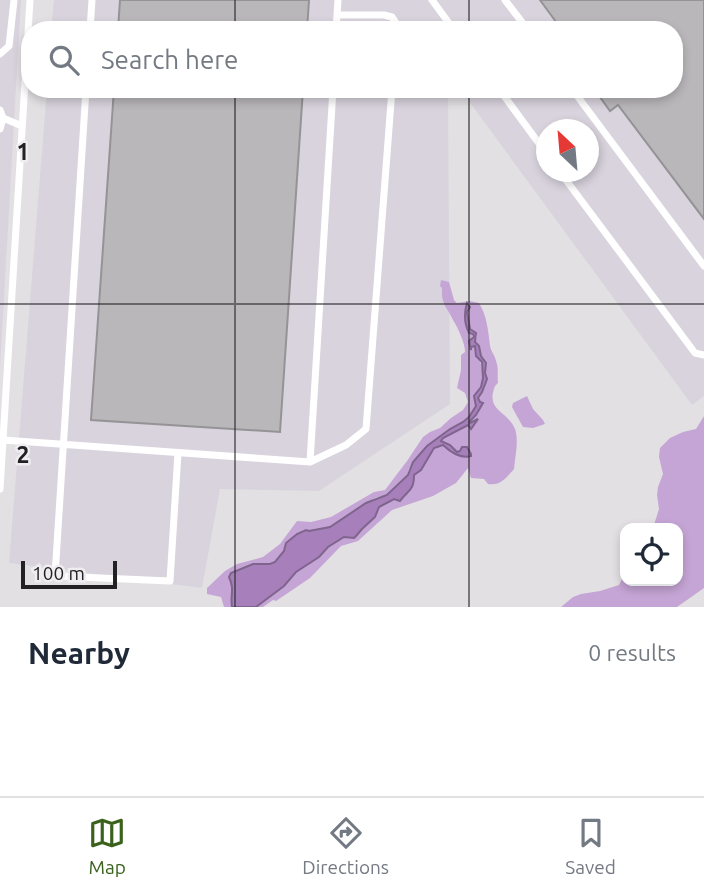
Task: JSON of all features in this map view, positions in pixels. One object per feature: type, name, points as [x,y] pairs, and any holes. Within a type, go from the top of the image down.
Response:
[{"type":"street","points":[[91,21],[92,0]]},
{"type":"street","points":[[337,21],[338,0]]},
{"type":"street","points":[[432,0],[447,21]]},
{"type":"street","points":[[505,0],[520,21]]},
{"type":"street","points":[[0,54],[9,46],[14,1],[30,2],[28,21]]},
{"type":"street","points":[[337,15],[384,15],[392,17],[395,21]]},
{"type":"street","points":[[12,25],[21,26]]},
{"type":"street","points":[[9,46],[21,47]]},
{"type":"street","points":[[0,489],[24,98]]},
{"type":"street","points":[[85,98],[55,576],[170,581],[178,453]]},
{"type":"street","points":[[310,462],[332,98]]},
{"type":"street","points":[[3,440],[310,462],[346,445],[366,429],[390,98]]},
{"type":"street","points":[[506,98],[536,138]]},
{"type":"street","points":[[579,98],[704,266]]},
{"type":"street","points":[[0,129],[2,114],[22,126]]},
{"type":"street","points":[[567,182],[695,353],[704,355]]},
{"type":"shaded area","points":[[0,0],[21,0],[0,367]]},
{"type":"shaded area","points":[[54,0],[704,0],[704,396],[692,405],[467,98],[683,98],[683,21],[52,21]]},
{"type":"shaded area","points":[[46,98],[448,98],[450,404],[319,491],[220,489],[202,588],[9,563]]},
{"type":"shaded area","points":[[441,280],[449,282],[457,303],[479,303],[484,313],[497,366],[498,383],[493,401],[516,433],[514,469],[503,481],[488,484],[484,479],[471,478],[468,468],[456,483],[433,496],[392,510],[358,541],[341,546],[310,578],[276,601],[256,607],[328,547],[344,537],[356,536],[375,517],[379,507],[394,499],[400,501],[408,493],[414,475],[421,470],[434,448],[443,445],[462,457],[460,451],[454,451],[440,441],[470,424],[480,403],[478,398],[482,392],[486,363],[475,341],[477,336],[470,329],[467,304],[466,328],[473,336],[471,347],[475,346],[483,377],[481,388],[474,396],[476,406],[469,417],[450,429],[387,495],[375,498],[329,527],[309,531],[275,562],[253,564],[229,577],[232,585],[232,607],[224,607],[221,597],[207,594],[207,588],[225,571],[237,564],[263,557],[280,544],[297,521],[311,522],[331,517],[374,492],[385,490],[423,437],[463,410],[468,402],[465,393],[457,388],[461,355],[465,348],[443,302]]},
{"type":"shaded area","points":[[467,303],[470,307],[467,312],[470,329],[476,333],[475,342],[486,363],[487,379],[478,398],[483,403],[469,422],[478,419],[471,429],[468,425],[441,441],[457,452],[462,447],[467,447],[471,456],[463,457],[443,445],[434,448],[421,470],[414,475],[410,490],[400,501],[394,499],[379,507],[375,517],[354,538],[344,537],[328,547],[256,607],[232,607],[232,585],[229,577],[231,573],[253,564],[275,562],[284,551],[286,543],[297,534],[330,527],[366,503],[387,495],[408,475],[413,462],[427,446],[469,417],[476,406],[474,396],[481,387],[483,378],[482,362],[476,356],[475,346],[471,347],[471,350],[469,341],[474,337],[469,333],[465,322]]},
{"type":"shaded area","points":[[527,396],[545,424],[533,428],[523,427],[512,407],[513,403]]},
{"type":"shaded area","points":[[704,416],[704,588],[677,607],[561,607],[573,597],[620,583],[620,586],[683,586],[683,523],[655,523],[659,509],[658,487],[663,474],[659,457],[660,448],[670,438],[696,429]]},
{"type":"building","points":[[120,0],[309,0],[308,21],[119,21]]},
{"type":"building","points":[[540,0],[704,0],[704,219],[618,105],[610,111],[601,98],[683,98],[683,21],[555,21]]},
{"type":"building","points":[[113,98],[302,98],[280,432],[91,420]]}]
